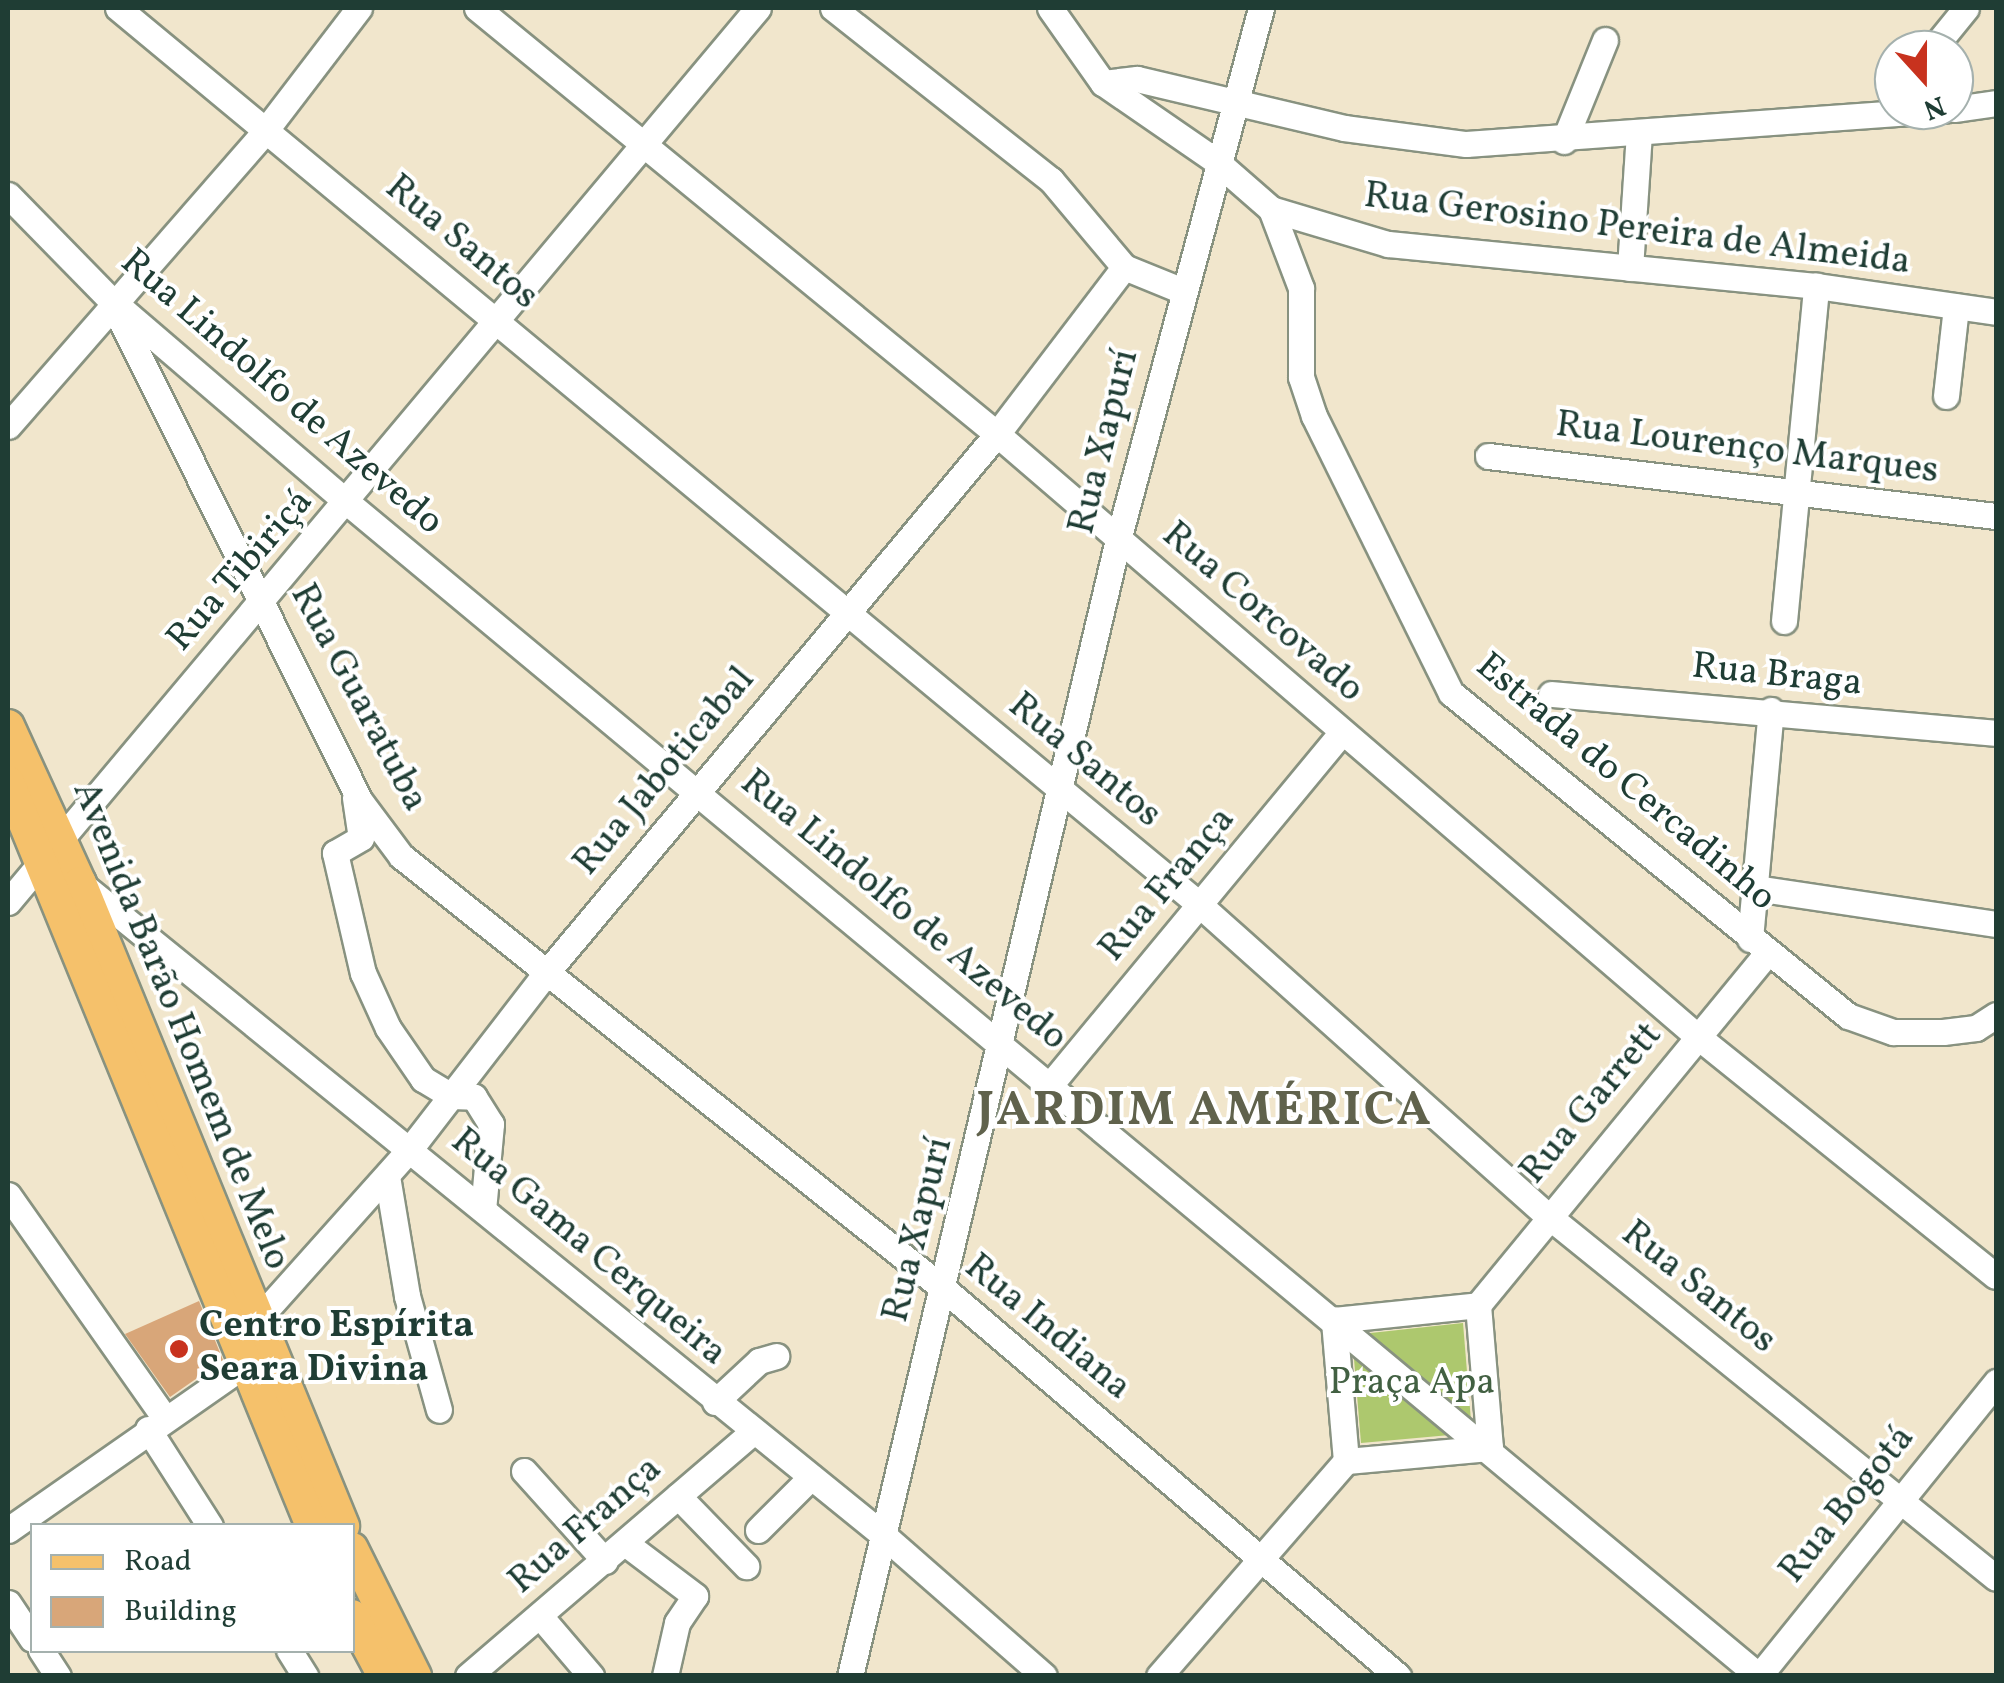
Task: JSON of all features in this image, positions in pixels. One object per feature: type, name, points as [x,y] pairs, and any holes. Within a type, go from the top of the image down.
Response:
[{"type":"main road","name":"Avenida Barão Homem de Melo","points":[[8,726],[50,849],[311,1523]]},
{"type":"main road","name":"Avenida Barão Homem de Melo","points":[[8,782],[50,849],[80,883],[342,1523]]},
{"type":"main road","points":[[355,1555],[416,1676]]},
{"type":"main road","points":[[355,1622],[384,1676]]},
{"type":"street","name":"Rua Santos","points":[[118,8],[1200,906],[1547,1215],[1996,1578]]},
{"type":"street","points":[[8,426],[111,300],[265,130],[359,8]]},
{"type":"street","name":"Rua Corcovado","points":[[478,8],[997,434],[1698,1036],[1996,1276]]},
{"type":"street","name":"Rua Tibiriçá","points":[[8,902],[348,503],[758,8]]},
{"type":"street","points":[[833,8],[1051,180],[1124,267],[1183,291]]},
{"type":"street","name":"Rua Xapurí","points":[[850,1676],[1062,793],[1118,540],[1216,162],[1261,8]]},
{"type":"street","points":[[1948,30],[1966,8]]},
{"type":"street","name":"Estrada do Cercadinho","points":[[1057,11],[1103,83],[1216,162],[1271,210],[1302,288],[1301,377],[1314,416],[1451,693],[1848,1016],[1893,1032],[1976,1028],[1996,1015]]},
{"type":"street","points":[[1564,141],[1604,40]]},
{"type":"street","points":[[1103,83],[1138,79],[1344,128],[1449,142],[1564,141],[1872,116]]},
{"type":"street","points":[[1630,268],[1640,133]]},
{"type":"street","name":"Rua Lindolfo de Azevedo","points":[[8,196],[111,300],[348,503],[700,790],[1759,1676]]},
{"type":"street","name":"Rua Gerosino Pereira de Almeida","points":[[1271,210],[1388,244],[1816,286],[1996,312]]},
{"type":"street","name":"Rua Jaboticabal","points":[[257,1320],[410,1149],[548,972],[997,434],[1124,267]]},
{"type":"street","points":[[1784,622],[1800,494],[1816,286]]},
{"type":"street","name":"Rua Guaratuba","points":[[111,300],[354,788],[402,856],[548,972]]},
{"type":"street","points":[[1946,396],[1956,306]]},
{"type":"street","name":"Rua Lourenço Marques","points":[[1488,456],[1996,516]]},
{"type":"street","name":"Rua Braga","points":[[1551,694],[1772,710],[1996,733]]},
{"type":"street","points":[[1758,946],[1755,888],[1772,710]]},
{"type":"street","name":"Rua França","points":[[1050,1084],[1342,732]]},
{"type":"street","points":[[354,788],[360,838],[334,853],[363,973],[388,1028],[423,1080],[451,1096],[474,1097],[491,1124],[484,1210]]},
{"type":"street","name":"Rua Gama Cerqueira","points":[[80,883],[410,1149],[752,1433],[882,1534],[1044,1676]]},
{"type":"street","points":[[1755,888],[1996,924]]},
{"type":"street","name":"Rua Garrett","points":[[1478,1305],[1547,1215],[1698,1036],[1758,946]]},
{"type":"street","name":"Rua Indiana","points":[[548,972],[944,1289],[1398,1676]]},
{"type":"street","points":[[386,1176],[407,1296],[439,1410]]},
{"type":"street","points":[[8,1195],[156,1423],[208,1523]]},
{"type":"street","points":[[1159,1676],[1346,1461],[1490,1448],[1478,1305],[1334,1320],[1346,1461]]},
{"type":"street","points":[[715,1402],[759,1362],[776,1356]]},
{"type":"street","points":[[8,1530],[156,1423],[248,1364]]},
{"type":"street","name":"Rua Bogotá","points":[[1759,1676],[1996,1382]]},
{"type":"street","name":"Rua França","points":[[468,1676],[752,1433]]},
{"type":"street","points":[[524,1471],[605,1560]]},
{"type":"street","points":[[758,1530],[811,1477]]},
{"type":"street","points":[[678,1496],[746,1566]]},
{"type":"street","points":[[625,1543],[695,1596],[678,1623],[665,1676]]},
{"type":"street","points":[[8,1604],[30,1636]]},
{"type":"street","points":[[540,1616],[591,1676]]},
{"type":"street","points":[[42,1653],[58,1676]]},
{"type":"street","points":[[291,1653],[305,1676]]},
{"type":"green space","name":"Praça Apa","points":[[1463,1323],[1472,1433],[1361,1443],[1352,1335]]},
{"type":"building","name":"Centro Espírita Seara Divina","points":[[199,1301],[223,1360],[170,1397],[125,1334]]},
{"type":"place","name":"Centro Espírita Seara Divina","points":[[179,1349]]},
{"type":"district","name":"JARDIM AMÉRICA","points":[[1205,1112]]}]
